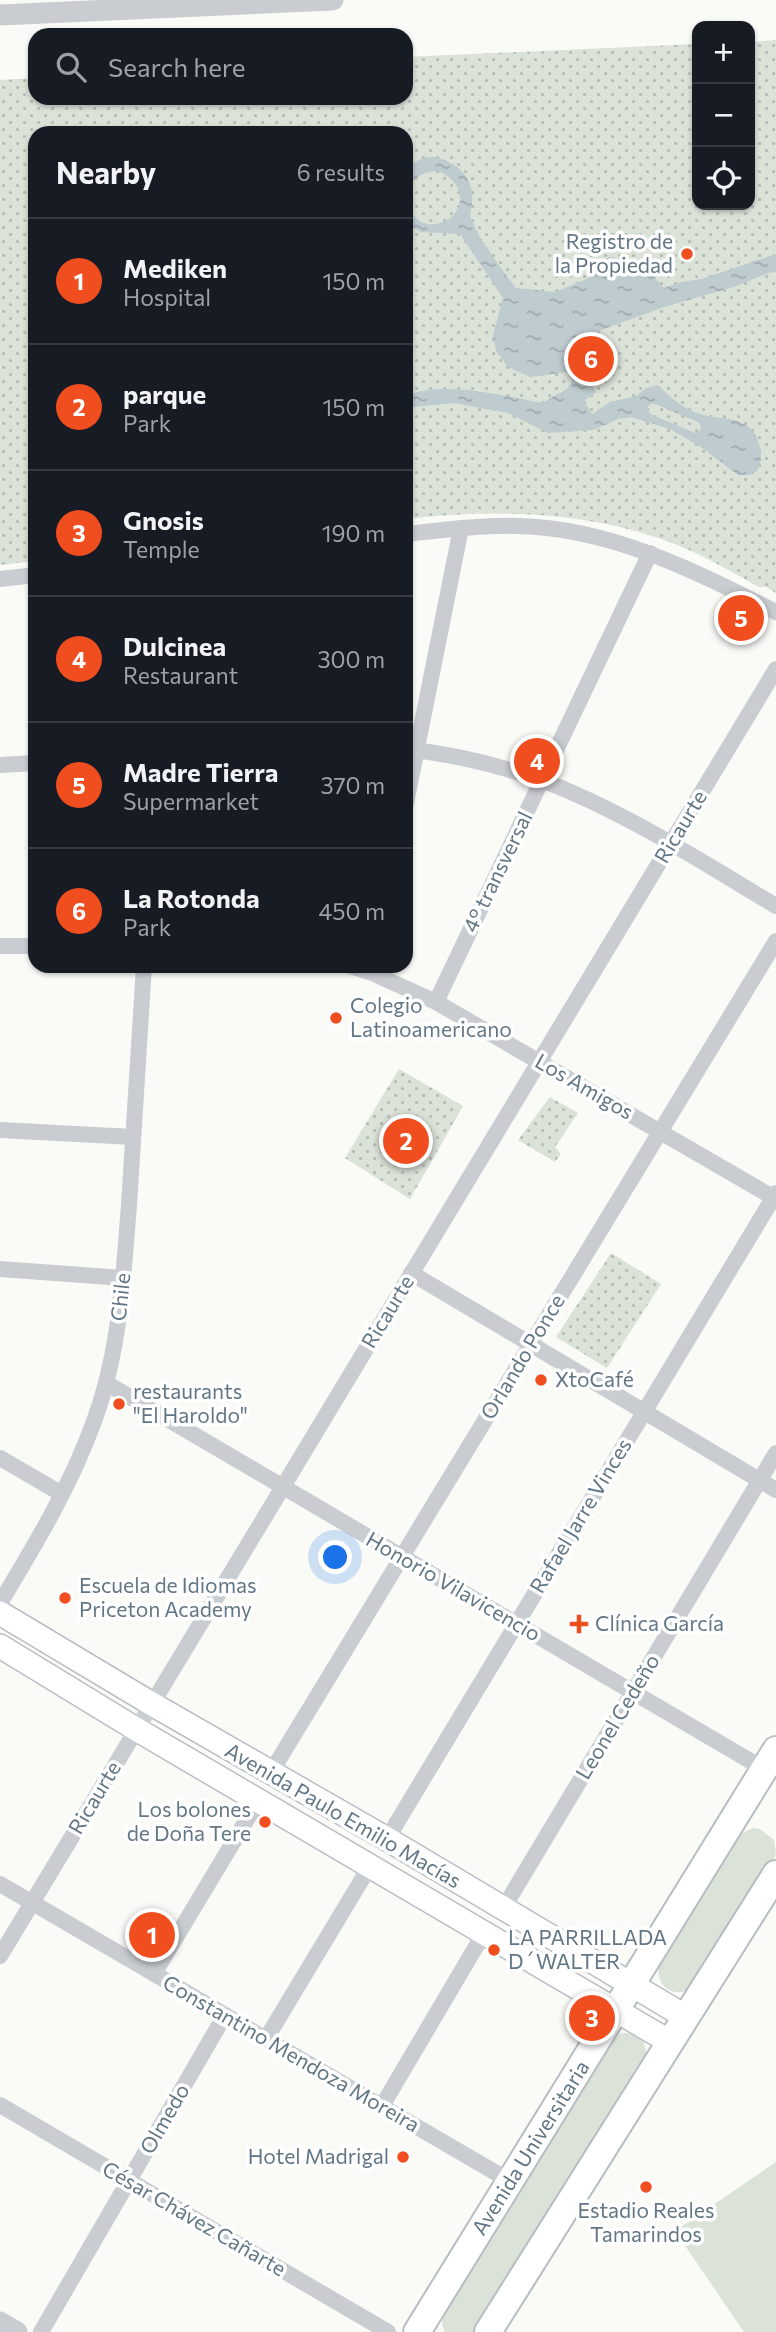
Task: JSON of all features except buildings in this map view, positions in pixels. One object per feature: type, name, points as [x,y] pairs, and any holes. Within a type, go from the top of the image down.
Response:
[{"type":"main road","name":"Avenida Paulo Emilio Macías","points":[[0,1613],[686,2017]]},
{"type":"main road","name":"Avenida Paulo Emilio Macías","points":[[0,1646],[136,1729],[670,2042]]},
{"type":"main road","name":"Avenida Universitaria","points":[[418,2332],[510,2181],[624,1980],[770,1760]]},
{"type":"main road","points":[[488,2332],[776,1874]]},
{"type":"street","points":[[0,15],[26,7],[333,0]]},
{"type":"street","points":[[413,533],[520,526],[615,541],[712,580],[776,612]]},
{"type":"street","points":[[413,740],[461,528]]},
{"type":"street","name":"4° transversal","points":[[436,1002],[650,553]]},
{"type":"street","points":[[0,579],[28,576]]},
{"type":"street","name":"Ricaurte","points":[[0,1956],[776,669]]},
{"type":"street","points":[[413,749],[487,764],[578,796],[670,844],[776,906]]},
{"type":"street","points":[[0,765],[28,763]]},
{"type":"street","name":"Orlando Ponce","points":[[271,1774],[776,941]]},
{"type":"street","points":[[0,946],[28,946]]},
{"type":"street","name":"Chile","points":[[0,1603],[44,1530],[94,1424],[115,1348],[134,1137],[144,973]]},
{"type":"street","name":"Los Amigos","points":[[380,973],[436,1002],[775,1196]]},
{"type":"street","points":[[0,1130],[134,1137]]},
{"type":"street","name":"Rafael Jarre Vinces","points":[[387,1839],[775,1196]]},
{"type":"street","points":[[0,1269],[123,1278]]},
{"type":"street","points":[[411,1273],[776,1490]]},
{"type":"street","name":"Honorio Vilavicencio","points":[[106,1383],[633,1692],[770,1760]]},
{"type":"street","name":"Leonel Cedeño","points":[[503,1909],[776,1453]]},
{"type":"street","points":[[0,1458],[62,1494]]},
{"type":"street","points":[[154,1974],[258,1801]]},
{"type":"street","points":[[266,2039],[370,1866]]},
{"type":"street","name":"Constantino Mendoza Moreira","points":[[0,1884],[510,2181]]},
{"type":"street","points":[[382,2106],[484,1933]]},
{"type":"street","name":"Olmedo","points":[[41,2332],[225,2015]]},
{"type":"street","name":"César Chávez Cañarte","points":[[0,2105],[388,2332]]},
{"type":"street","points":[[0,2322],[17,2332]]},
{"type":"shaded area","points":[[776,40],[776,593],[667,541],[604,524],[571,518],[505,514],[413,518],[413,126],[28,126],[28,562],[0,565],[0,80],[28,78],[28,105],[413,105],[413,57],[692,44],[692,210],[755,210],[755,42]]},
{"type":"shaded area","points":[[399,1069],[463,1106],[410,1199],[345,1158]]},
{"type":"shaded area","points":[[550,1097],[578,1113],[555,1147],[561,1154],[555,1162],[518,1140]]},
{"type":"shaded area","points":[[611,1253],[661,1284],[607,1368],[556,1337]]},
{"type":"shaded area","points":[[753,1828],[760,1829],[774,1840],[776,1854],[773,1861],[694,1986],[680,1992],[668,1989],[660,1979],[659,1964],[737,1839],[742,1833]]},
{"type":"shaded area","points":[[622,2033],[635,2035],[642,2040],[646,2049],[646,2062],[475,2332],[445,2332],[442,2325],[443,2315],[613,2039]]},
{"type":"shaded area","points":[[776,2162],[776,2332],[744,2332],[675,2231]]},
{"type":"water","points":[[435,157],[463,172],[471,186],[470,215],[475,228],[516,288],[555,292],[589,278],[597,265],[609,257],[641,265],[664,288],[702,279],[776,254],[776,272],[664,307],[588,335],[577,363],[596,392],[584,401],[592,414],[610,402],[637,396],[646,388],[658,385],[674,400],[694,412],[741,422],[749,427],[755,434],[761,451],[757,471],[749,475],[738,475],[701,447],[670,429],[631,417],[618,419],[593,430],[548,433],[508,413],[454,403],[413,407],[413,394],[436,389],[492,393],[542,403],[567,389],[572,381],[567,372],[530,377],[508,367],[496,351],[493,335],[503,298],[460,234],[421,232],[413,228],[413,214],[428,224],[440,223],[452,217],[460,198],[457,186],[449,177],[438,171],[423,174],[413,181],[413,163],[423,158]],"holes":[[[653,403],[700,423],[701,430],[695,433],[650,414],[647,407]]]},
{"type":"place","name":"Registro de la Propiedad","points":[[687,254]]},
{"type":"place","name":"La Rotonda","points":[[591,359]]},
{"type":"place","name":"Madre Tierra","points":[[741,618]]},
{"type":"place","name":"Dulcinea","points":[[537,761]]},
{"type":"place","name":"Colegio Latinoamericano","points":[[336,1018]]},
{"type":"place","name":"parque","points":[[406,1141]]},
{"type":"place","name":"XtoCafé","points":[[541,1380]]},
{"type":"place","name":"restaurants \"El Haroldo\"","points":[[119,1404]]},
{"type":"place","name":"Escuela de Idiomas Priceton Academy","points":[[65,1598]]},
{"type":"place","name":"Clínica García","points":[[579,1624]]},
{"type":"place","name":"Los bolones de Doña Tere","points":[[265,1822]]},
{"type":"place","name":"Mediken","points":[[152,1935]]},
{"type":"place","name":"LA PARRILLADA D´WALTER","points":[[494,1950]]},
{"type":"place","name":"Gnosis","points":[[592,2018]]},
{"type":"place","name":"Hotel Madrigal","points":[[403,2157]]},
{"type":"place","name":"Estadio Reales Tamarindos","points":[[646,2187]]}]
